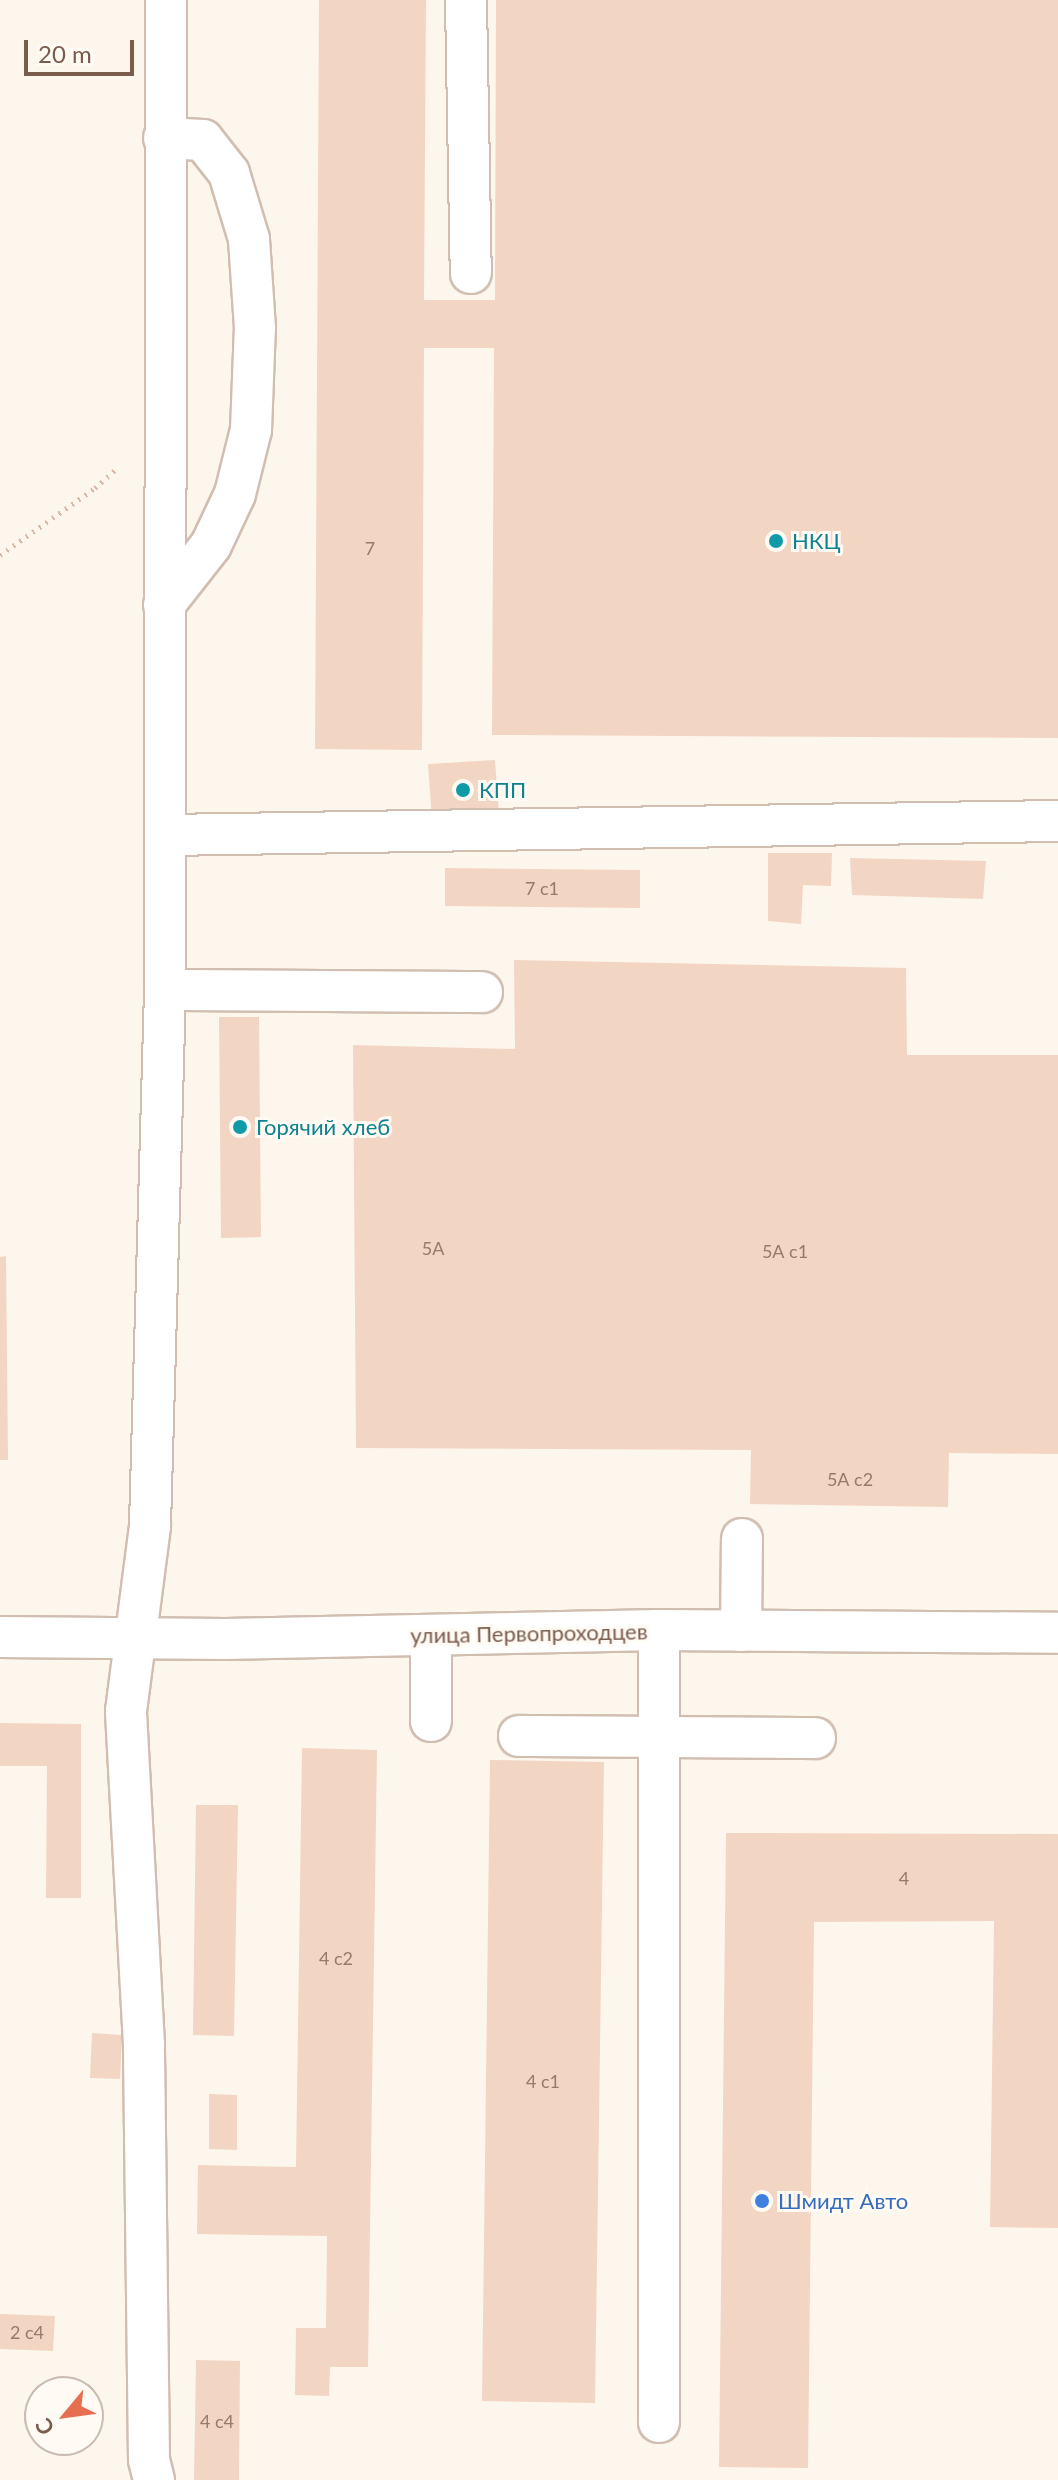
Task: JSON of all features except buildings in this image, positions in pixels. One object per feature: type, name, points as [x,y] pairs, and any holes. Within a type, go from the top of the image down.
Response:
[{"type":"street","points":[[154,2480],[149,2460],[144,2045],[126,1711],[150,1525],[165,990],[166,0]]},
{"type":"street","points":[[466,0],[471,273]]},
{"type":"street","points":[[164,138],[203,140],[229,173],[249,239],[255,328],[251,430],[235,494],[211,545],[164,605]]},
{"type":"street","points":[[166,835],[1058,821]]},
{"type":"street","points":[[165,990],[482,992]]},
{"type":"street","points":[[741,1631],[742,1539]]},
{"type":"street","points":[[659,1630],[659,2422]]},
{"type":"street","name":"улица Первопроходцев","points":[[0,1637],[431,1635],[659,1630],[1058,1633]]},
{"type":"street","points":[[431,1635],[431,1721]]},
{"type":"street","points":[[519,1736],[815,1738]]},
{"type":"path","points":[[0,555],[95,488],[116,469]]},
{"type":"place","name":"НКЦ","points":[[776,541]]},
{"type":"place","name":"КПП","points":[[463,790]]},
{"type":"place","name":"Горячий хлеб","points":[[240,1127]]},
{"type":"place","name":"Шмидт Авто","points":[[762,2201]]}]
